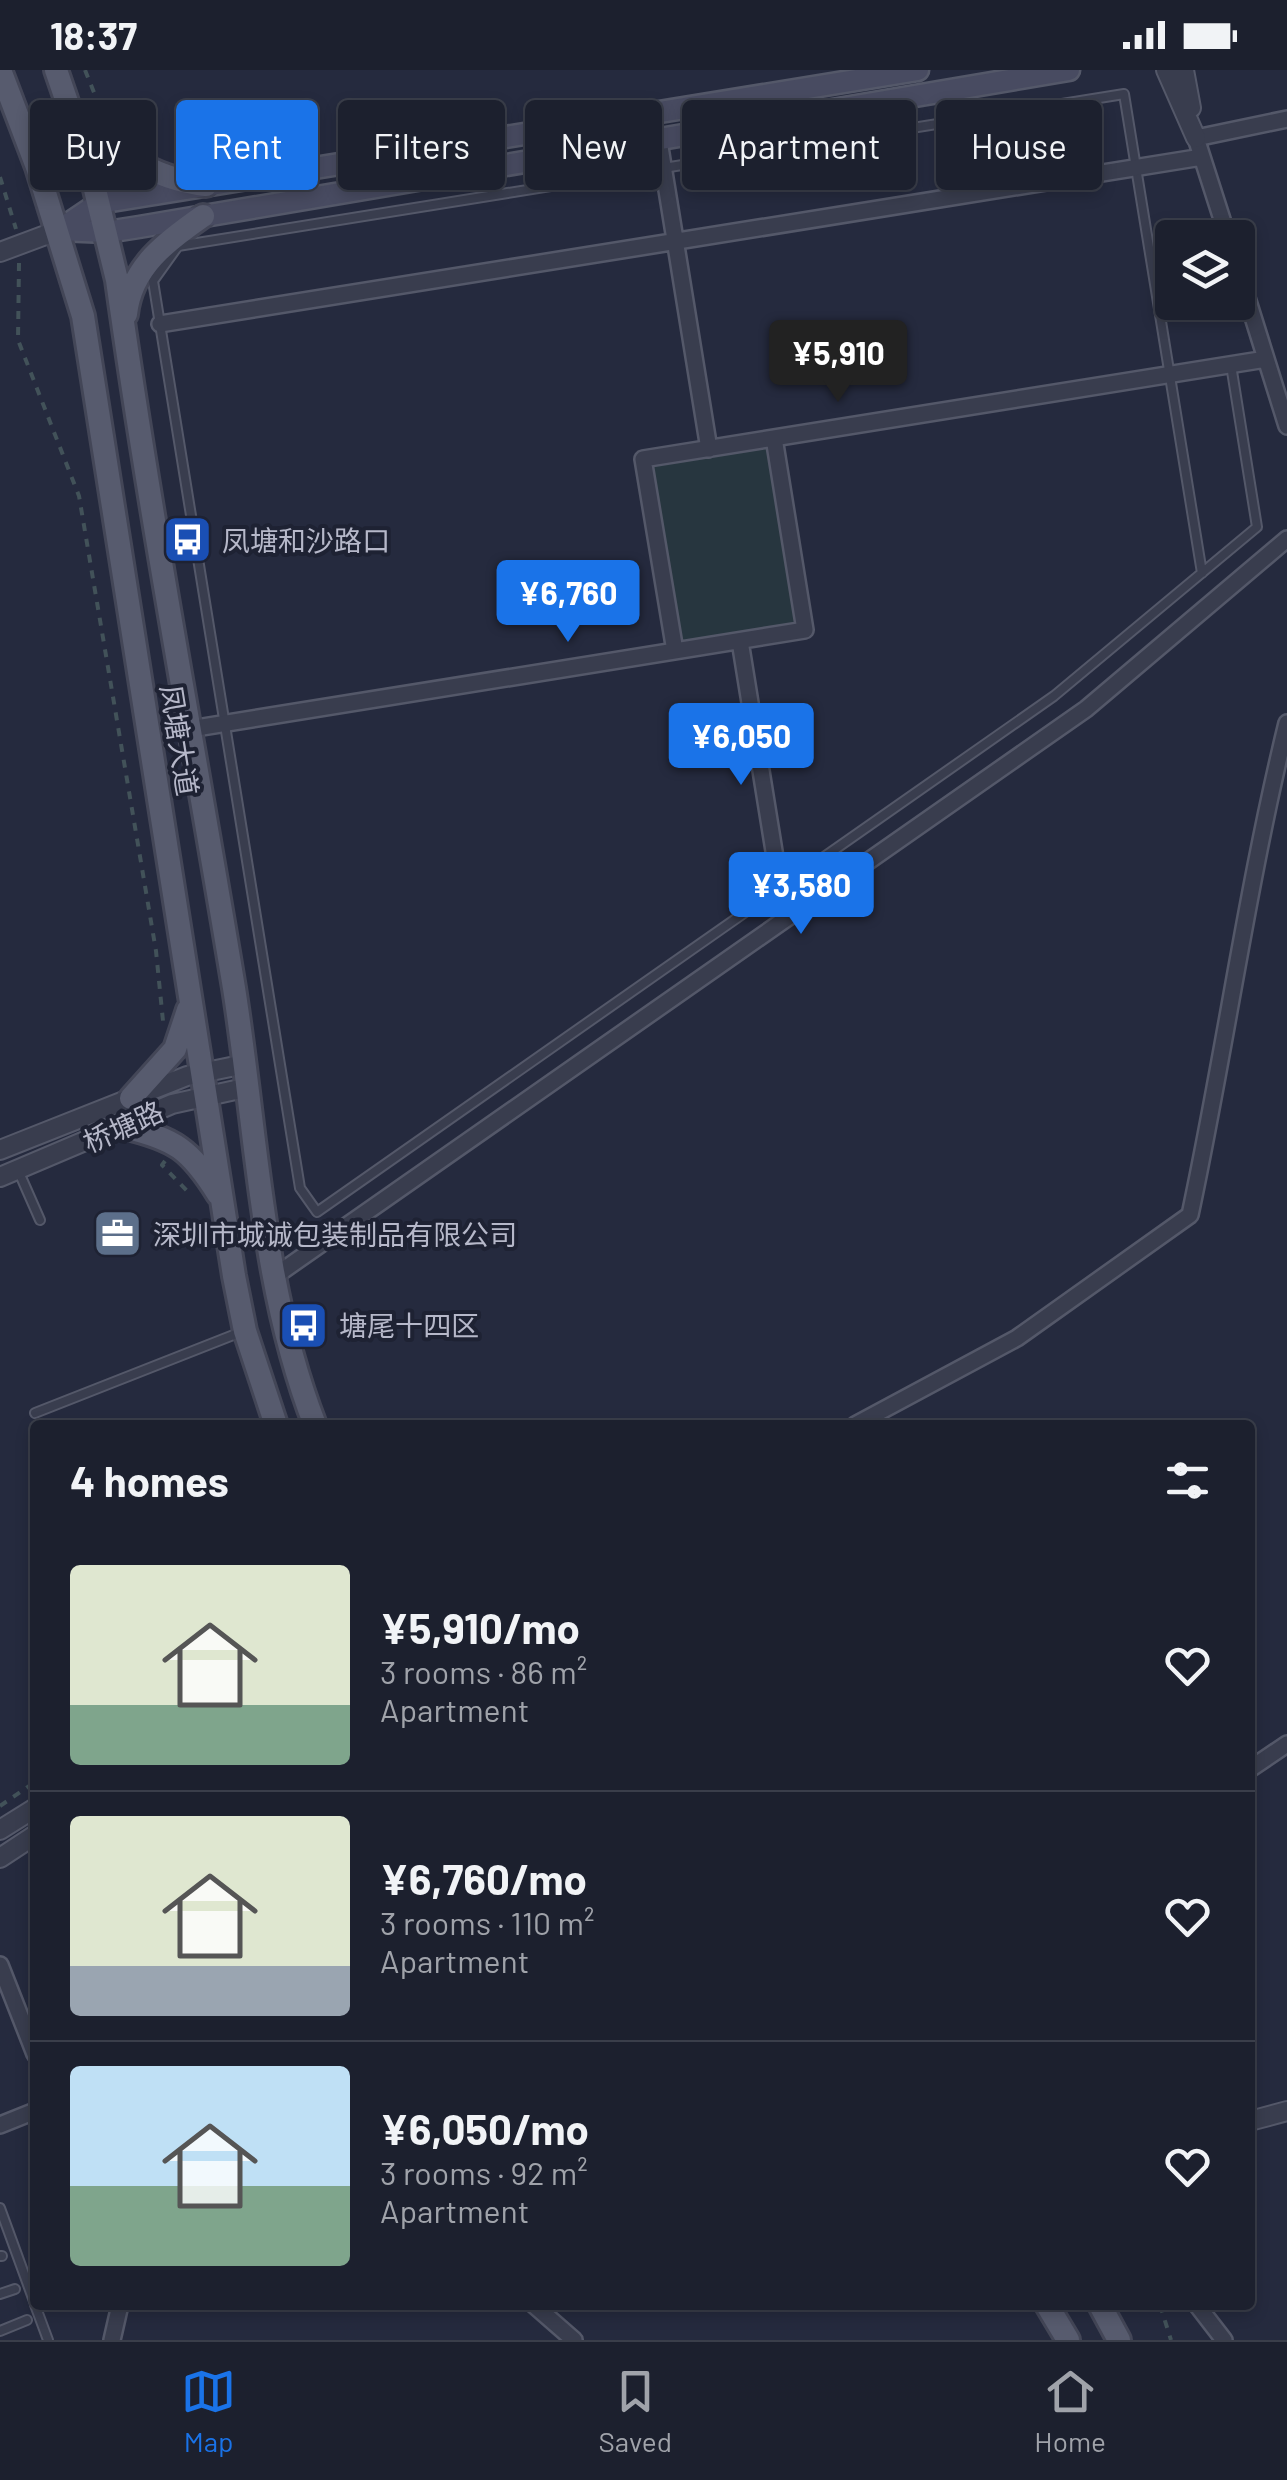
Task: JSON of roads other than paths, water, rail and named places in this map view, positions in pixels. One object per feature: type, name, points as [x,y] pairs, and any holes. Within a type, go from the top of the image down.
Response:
[{"type":"main road","name":"凤塘大道","points":[[0,70],[58,230],[83,316],[245,1331],[274,1420]]},
{"type":"main road","name":"凤塘大道","points":[[56,70],[68,100]]},
{"type":"main road","points":[[318,167],[918,70]]},
{"type":"main road","points":[[662,140],[1069,70]]},
{"type":"main road","points":[[58,230],[107,232],[525,163]]},
{"type":"main road","name":"凤塘大道","points":[[95,190],[107,232],[190,729],[249,1087],[275,1276],[288,1343],[313,1420]]},
{"type":"main road","points":[[58,230],[99,203],[176,190]]},
{"type":"main road","points":[[124,332],[128,301],[139,275],[166,242],[203,216]]},
{"type":"main road","points":[[131,1098],[175,1049],[185,1027],[190,992]]},
{"type":"main road","points":[[124,1128],[176,1142],[204,1172],[223,1202]]},
{"type":"main road","points":[[1050,2310],[1068,2340]]},
{"type":"main road","points":[[1103,2310],[1119,2340]]},
{"type":"street","points":[[1166,70],[1196,138]]},
{"type":"street","points":[[1184,70],[1196,138],[1222,220]]},
{"type":"street","points":[[1196,138],[1287,119]]},
{"type":"street","points":[[160,324],[1202,158]]},
{"type":"street","points":[[662,161],[709,449]]},
{"type":"street","points":[[0,252],[58,230]]},
{"type":"street","points":[[1254,320],[1287,426]]},
{"type":"street","points":[[674,651],[644,459],[1266,359]]},
{"type":"street","points":[[190,729],[806,630],[774,438]]},
{"type":"street","points":[[275,1276],[1101,698],[1287,538]]},
{"type":"street","points":[[740,640],[780,888],[798,912]]},
{"type":"street","points":[[863,1420],[1016,1338],[1190,1215],[1226,1048],[1253,869],[1287,723]]},
{"type":"street","name":"桥塘路","points":[[0,1178],[124,1128],[204,1082],[245,1064]]},
{"type":"street","name":"桥塘路","points":[[0,1150],[131,1098],[204,1082],[249,1087]]},
{"type":"street","points":[[1255,1766],[1287,1744]]},
{"type":"street","points":[[0,1830],[30,1811]]},
{"type":"street","points":[[0,1858],[30,1839]]},
{"type":"street","points":[[0,1965],[30,2041]]},
{"type":"street","points":[[1255,2120],[1287,2111]]},
{"type":"street","points":[[0,2125],[30,2113]]},
{"type":"street","points":[[112,2340],[119,2310]]},
{"type":"street","points":[[540,2310],[574,2340]]},
{"type":"street","points":[[1201,2310],[1224,2340]]},
{"type":"lane","points":[[1202,573],[1124,94],[178,246],[153,281],[300,1188],[316,1212],[1054,696],[1202,573],[1257,526],[1231,365]]},
{"type":"lane","points":[[18,1170],[40,1220]]},
{"type":"lane","points":[[35,1414],[245,1331]]},
{"type":"lane","points":[[0,2208],[30,2291]]},
{"type":"lane","points":[[0,2294],[15,2288]]},
{"type":"lane","points":[[37,2310],[48,2340]]},
{"type":"lane","points":[[0,2331],[27,2320]]},
{"type":"place","name":"凤塘和沙路口","points":[[187,540]]},
{"type":"place","name":"深圳市城诚包装制品有限公司","points":[[118,1234]]},
{"type":"place","name":"塘尾十四区","points":[[304,1325]]}]
